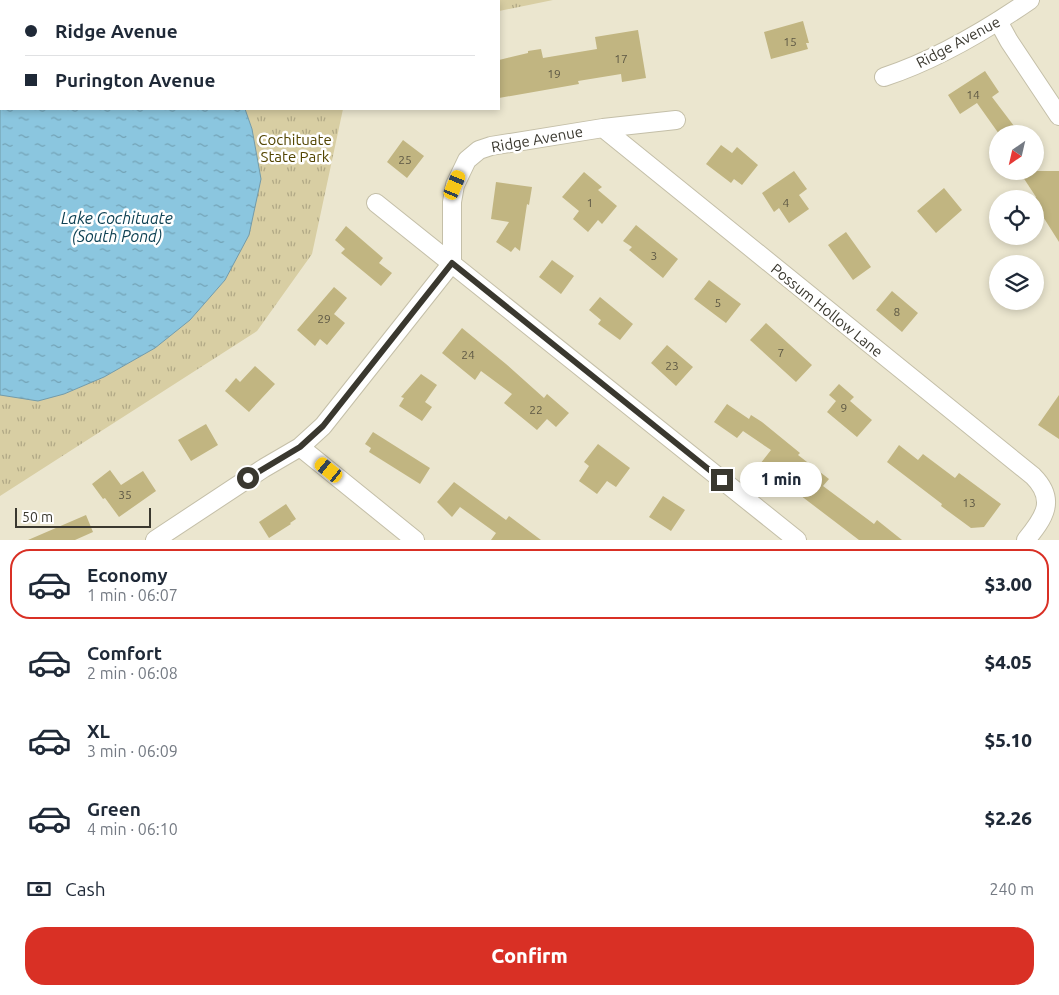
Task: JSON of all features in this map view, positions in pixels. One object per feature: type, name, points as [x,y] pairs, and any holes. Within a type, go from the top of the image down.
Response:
[{"type":"street","name":"Ridge Avenue","points":[[884,77],[925,61],[998,22],[1030,0]]},
{"type":"street","points":[[998,22],[1059,116]]},
{"type":"street","name":"Ridge Avenue","points":[[452,263],[452,202],[455,185],[467,160],[479,150],[491,146],[603,128],[676,120]]},
{"type":"street","name":"Possum Hollow Lane","points":[[603,128],[1033,476],[1041,484],[1046,496],[1046,507],[1042,517],[1026,540]]},
{"type":"street","points":[[376,203],[797,540]]},
{"type":"street","points":[[155,540],[264,468],[300,447],[323,426],[452,263]]},
{"type":"street","points":[[300,447],[415,540]]},
{"type":"green space","points":[[500,0],[553,0],[500,11]]},
{"type":"green space","name":"Cochituate State Park","points":[[245,110],[343,110],[312,254],[257,331],[0,496],[0,395],[64,394],[104,377],[155,348],[190,320],[225,280],[252,129]]},
{"type":"water","name":"Lake Cochituate (South Pond)","points":[[0,110],[245,110],[252,129],[261,179],[249,235],[225,280],[190,320],[155,348],[104,377],[64,394],[38,401],[0,395]]},
{"type":"building","points":[[803,21],[809,43],[806,43],[808,49],[771,59],[764,32]]},
{"type":"building","points":[[638,30],[646,78],[622,82],[621,74],[578,81],[579,84],[500,98],[500,60],[541,49],[543,58],[597,49],[595,37]]},
{"type":"building","points":[[985,71],[999,92],[992,97],[1013,125],[993,125],[977,103],[960,114],[948,95]]},
{"type":"building","points":[[403,140],[424,156],[407,178],[387,162]]},
{"type":"building","points":[[721,145],[732,153],[737,147],[758,165],[742,185],[734,179],[731,183],[706,164]]},
{"type":"building","points":[[794,171],[807,189],[799,195],[809,209],[789,223],[779,208],[774,212],[762,193]]},
{"type":"building","points":[[1044,171],[1059,171],[1059,242],[1044,218],[1044,190],[1031,190],[1025,180],[1044,180]]},
{"type":"building","points":[[584,172],[602,187],[598,190],[617,206],[602,224],[598,220],[588,232],[573,219],[579,211],[562,197]]},
{"type":"building","points":[[496,182],[532,187],[529,205],[527,204],[520,251],[515,247],[511,252],[496,242],[509,222],[491,219]]},
{"type":"building","points":[[944,188],[962,210],[936,233],[917,211]]},
{"type":"building","points":[[636,225],[678,259],[663,278],[629,250],[632,247],[623,241]]},
{"type":"building","points":[[346,226],[383,258],[379,263],[392,273],[381,286],[341,253],[345,249],[335,240]]},
{"type":"building","points":[[846,232],[871,267],[853,280],[828,245]]},
{"type":"building","points":[[552,260],[574,276],[561,294],[539,277]]},
{"type":"building","points":[[709,280],[741,304],[726,323],[694,299]]},
{"type":"building","points":[[334,287],[347,298],[334,314],[345,323],[327,345],[320,339],[315,346],[297,330]]},
{"type":"building","points":[[892,291],[918,313],[902,332],[876,310]]},
{"type":"building","points":[[600,297],[633,324],[620,340],[598,324],[601,320],[589,310]]},
{"type":"building","points":[[766,323],[812,365],[796,382],[750,340]]},
{"type":"building","points":[[462,328],[544,398],[547,394],[569,413],[556,427],[547,419],[537,430],[504,403],[512,394],[481,371],[475,380],[442,353]]},
{"type":"building","points":[[667,345],[693,367],[676,386],[651,363]]},
{"type":"building","points":[[255,366],[275,384],[249,412],[225,391],[236,378],[240,382]]},
{"type":"building","points":[[421,374],[437,385],[425,402],[432,407],[422,421],[399,406],[404,398],[401,397]]},
{"type":"building","points":[[839,384],[854,397],[850,401],[872,420],[857,437],[827,412],[836,401],[829,395]]},
{"type":"building","points":[[1059,395],[1059,439],[1038,425]]},
{"type":"building","points":[[727,404],[749,419],[751,415],[762,422],[800,453],[798,455],[829,479],[823,486],[874,524],[877,520],[902,540],[859,540],[792,489],[760,464],[771,450],[743,431],[737,438],[714,422]]},
{"type":"building","points":[[206,424],[218,445],[191,461],[178,440]]},
{"type":"building","points":[[373,432],[430,468],[420,484],[369,452],[371,448],[365,444]]},
{"type":"building","points":[[598,444],[630,468],[616,487],[607,481],[597,494],[579,481],[589,466],[584,462]]},
{"type":"building","points":[[899,445],[918,460],[923,454],[955,478],[959,473],[1001,504],[984,527],[971,528],[887,462]]},
{"type":"building","points":[[110,470],[121,485],[143,471],[156,491],[119,517],[92,484]]},
{"type":"building","points":[[454,482],[506,520],[509,516],[541,540],[491,540],[496,533],[460,507],[452,517],[437,502]]},
{"type":"building","points":[[663,496],[685,510],[671,531],[649,517]]},
{"type":"building","points":[[286,504],[296,519],[269,538],[259,522]]},
{"type":"building","points":[[86,515],[93,532],[75,540],[28,540]]},
{"type":"route","points":[[248,478],[300,447],[323,426],[452,263],[722,480]]}]
